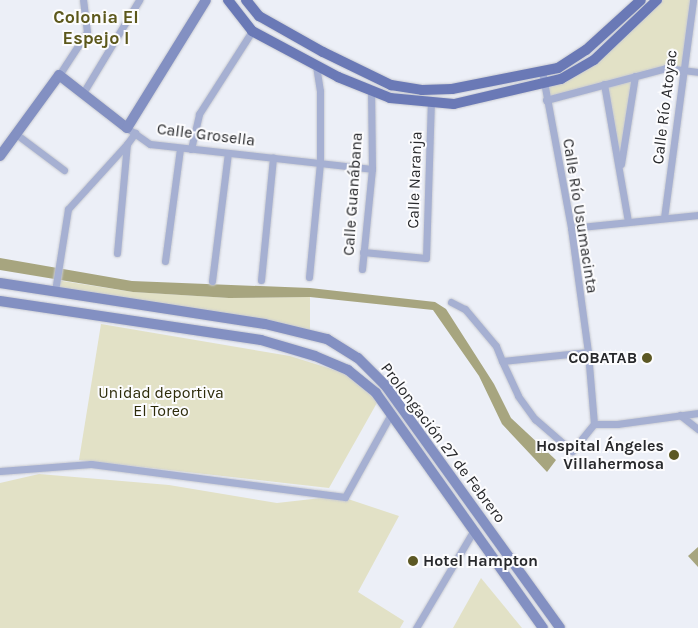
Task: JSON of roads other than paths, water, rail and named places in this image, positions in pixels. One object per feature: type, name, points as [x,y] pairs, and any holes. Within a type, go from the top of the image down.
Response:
[{"type":"main road","points":[[131,130],[206,0]]},
{"type":"main road","points":[[228,0],[252,31],[316,66],[390,98],[454,104],[561,79],[594,60],[657,0]]},
{"type":"main road","points":[[246,0],[259,16],[391,85],[422,90],[452,89],[558,68],[586,50],[637,1]]},
{"type":"main road","name":"Calle Grosella","points":[[59,75],[131,130]]},
{"type":"main road","points":[[0,156],[59,75]]},
{"type":"main road","name":"Prolongación 27 de Febrero","points":[[0,283],[265,324],[327,339],[358,358],[389,391],[560,628]]},
{"type":"main road","name":"Prolongación 27 de Febrero","points":[[0,301],[261,340],[306,353],[348,370],[376,393],[392,414],[543,628]]},
{"type":"street","points":[[59,75],[87,32],[81,0]]},
{"type":"street","points":[[83,93],[139,0]]},
{"type":"street","name":"Calle Río Atoyac","points":[[664,218],[693,0]]},
{"type":"street","points":[[191,149],[199,114],[252,31]]},
{"type":"street","points":[[309,277],[320,164],[316,66]]},
{"type":"street","points":[[546,100],[666,68],[698,72]]},
{"type":"street","name":"Calle Río Usumacinta","points":[[542,71],[571,228],[588,352],[594,424]]},
{"type":"street","points":[[620,173],[635,76]]},
{"type":"street","points":[[604,84],[628,222]]},
{"type":"street","name":"Calle Guanábana","points":[[362,269],[372,169],[371,91]]},
{"type":"street","name":"Calle Naranja","points":[[363,252],[426,258],[431,102]]},
{"type":"street","points":[[117,253],[127,144],[131,130]]},
{"type":"street","name":"Calle Grosella","points":[[131,130],[150,144],[372,169]]},
{"type":"street","points":[[16,134],[64,170]]},
{"type":"street","points":[[55,292],[68,209],[127,144]]},
{"type":"street","points":[[165,261],[180,148]]},
{"type":"street","points":[[212,281],[228,153]]},
{"type":"street","points":[[261,280],[273,158]]},
{"type":"street","points":[[571,228],[698,215]]},
{"type":"street","points":[[451,302],[465,309],[496,346],[518,396],[535,419],[572,451],[594,424],[617,424],[698,412]]},
{"type":"street","points":[[502,361],[588,352]]},
{"type":"street","points":[[0,471],[91,464],[345,497],[392,414]]},
{"type":"street","points":[[680,415],[698,429]]},
{"type":"street","points":[[416,628],[474,530]]},
{"type":"place","name":"COBATAB","points":[[647,358]]},
{"type":"place","name":"Hospital Ángeles Villahermosa","points":[[674,455]]},
{"type":"place","name":"Hotel Hampton","points":[[413,561]]},
{"type":"district","name":"Colonia El Espejo I","points":[[96,28]]},
{"type":"park label","name":"Unidad deportiva El Toreo","points":[[161,402]]}]
